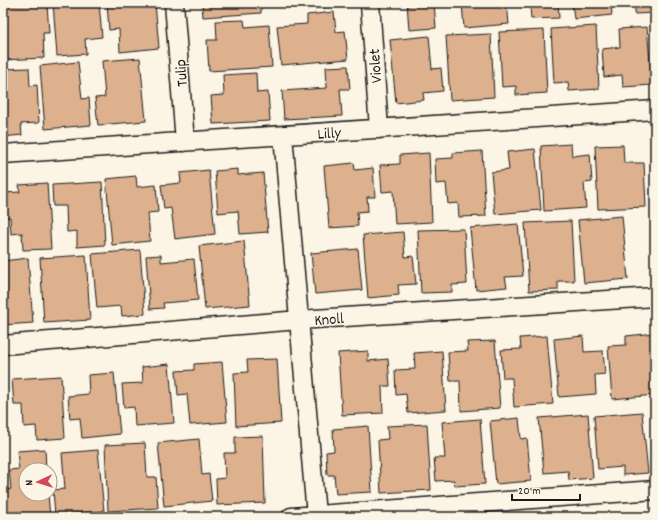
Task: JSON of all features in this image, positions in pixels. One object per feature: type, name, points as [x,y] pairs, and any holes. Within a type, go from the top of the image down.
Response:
[{"type":"street","name":"Tulip","points":[[174,3],[185,142]]},
{"type":"street","name":"Violet","points":[[370,3],[379,129]]},
{"type":"street","name":"Lilly","points":[[3,154],[655,110]]},
{"type":"street","points":[[283,135],[316,515]]},
{"type":"street","name":"Knoll","points":[[3,345],[299,320],[655,296]]},
{"type":"street","points":[[291,517],[502,510],[655,490]]},
{"type":"building","points":[[3,3],[47,4],[49,33],[43,33],[44,58],[3,60]]},
{"type":"building","points":[[53,3],[99,3],[102,37],[85,39],[86,54],[57,56]]},
{"type":"building","points":[[107,3],[155,3],[159,48],[120,52],[119,29],[109,30]]},
{"type":"building","points":[[202,3],[261,3],[261,13],[203,17]]},
{"type":"building","points":[[304,3],[333,3],[334,7],[305,9]]},
{"type":"building","points":[[407,3],[434,3],[436,28],[409,30]]},
{"type":"building","points":[[462,3],[507,3],[509,24],[464,28]]},
{"type":"building","points":[[519,3],[558,3],[559,18],[531,19],[530,7],[519,7]]},
{"type":"building","points":[[572,3],[611,3],[612,15],[574,19]]},
{"type":"building","points":[[635,3],[655,3],[655,13],[635,14]]},
{"type":"building","points":[[334,12],[336,32],[345,31],[348,59],[281,65],[277,26],[307,24],[307,15]]},
{"type":"building","points":[[244,20],[245,27],[269,25],[272,67],[209,71],[207,40],[217,40],[216,21]]},
{"type":"building","points":[[652,22],[655,22],[655,67]]},
{"type":"building","points":[[596,26],[599,89],[569,91],[568,82],[554,83],[551,29]]},
{"type":"building","points":[[647,27],[652,85],[623,87],[622,75],[604,77],[602,49],[620,47],[619,29]]},
{"type":"building","points":[[544,30],[547,93],[516,95],[516,86],[502,87],[499,32]]},
{"type":"building","points":[[491,34],[494,97],[450,100],[446,36]]},
{"type":"building","points":[[429,36],[432,69],[441,68],[443,91],[423,93],[424,100],[396,103],[390,40]]},
{"type":"building","points":[[140,58],[146,121],[98,125],[95,98],[105,97],[102,61]]},
{"type":"building","points":[[78,62],[82,99],[89,98],[91,125],[45,129],[40,66]]},
{"type":"building","points":[[348,66],[350,89],[340,89],[342,116],[284,119],[282,91],[327,88],[326,67]]},
{"type":"building","points":[[29,68],[30,86],[37,85],[39,123],[21,124],[22,135],[3,137],[3,69]]},
{"type":"building","points":[[256,73],[257,93],[268,92],[270,121],[213,124],[211,96],[224,95],[223,75]]},
{"type":"building","points":[[571,144],[572,156],[590,154],[592,182],[584,183],[586,208],[544,211],[541,146]]},
{"type":"building","points":[[623,145],[624,163],[644,163],[646,207],[598,209],[595,146]]},
{"type":"building","points":[[535,149],[541,210],[495,214],[491,172],[509,170],[507,152]]},
{"type":"building","points":[[482,151],[486,216],[459,217],[458,203],[448,204],[446,183],[436,184],[435,159],[453,158],[453,153]]},
{"type":"building","points":[[429,153],[432,222],[395,224],[393,191],[382,192],[380,165],[400,164],[400,155]]},
{"type":"building","points":[[354,163],[355,170],[373,168],[375,197],[367,197],[368,211],[357,212],[358,226],[329,228],[324,166]]},
{"type":"building","points":[[238,169],[238,175],[263,173],[268,232],[240,234],[238,211],[218,213],[215,171]]},
{"type":"building","points":[[209,170],[215,234],[175,239],[171,208],[164,209],[161,185],[181,183],[180,173]]},
{"type":"building","points":[[136,176],[137,187],[156,185],[158,212],[148,213],[150,241],[112,245],[106,179]]},
{"type":"building","points":[[102,182],[105,245],[77,247],[77,231],[67,232],[66,206],[53,206],[52,185]]},
{"type":"building","points":[[47,183],[51,249],[23,250],[22,233],[11,234],[10,217],[3,218],[3,193],[20,192],[19,185]]},
{"type":"building","points":[[622,216],[628,279],[584,283],[578,220]]},
{"type":"building","points":[[571,221],[574,281],[558,281],[558,290],[529,291],[525,223]]},
{"type":"building","points":[[518,224],[523,276],[505,277],[507,287],[476,290],[470,228]]},
{"type":"building","points":[[464,229],[467,284],[452,285],[452,292],[421,293],[418,230]]},
{"type":"building","points":[[403,232],[405,257],[413,256],[416,284],[398,285],[399,295],[368,298],[363,235]]},
{"type":"building","points":[[244,241],[250,305],[205,309],[199,246]]},
{"type":"building","points":[[358,249],[362,290],[315,294],[311,253]]},
{"type":"building","points":[[140,250],[145,314],[122,316],[121,306],[97,308],[92,254]]},
{"type":"building","points":[[86,255],[90,320],[44,323],[40,258]]},
{"type":"building","points":[[161,255],[161,262],[194,259],[198,300],[163,303],[164,308],[150,309],[146,256]]},
{"type":"building","points":[[28,258],[33,323],[3,325],[3,261]]},
{"type":"building","points":[[655,333],[655,395],[612,399],[608,346],[626,345],[626,336]]},
{"type":"building","points":[[547,336],[553,404],[514,407],[512,378],[503,378],[501,350],[521,349],[520,338]]},
{"type":"building","points":[[583,336],[584,352],[603,351],[605,374],[595,375],[596,394],[559,397],[554,339]]},
{"type":"building","points":[[495,341],[500,408],[461,411],[460,381],[450,381],[448,352],[468,351],[467,342]]},
{"type":"building","points":[[368,351],[368,361],[388,359],[390,386],[382,386],[383,413],[342,415],[338,353]]},
{"type":"building","points":[[442,351],[446,410],[408,413],[406,394],[396,395],[395,370],[415,369],[414,353]]},
{"type":"building","points":[[277,359],[281,423],[236,426],[234,373],[248,372],[247,360]]},
{"type":"building","points":[[222,362],[227,422],[190,425],[187,394],[178,395],[176,371],[194,370],[194,364]]},
{"type":"building","points":[[169,364],[174,423],[135,426],[134,407],[124,408],[122,384],[143,383],[142,367]]},
{"type":"building","points":[[114,373],[120,434],[82,438],[80,418],[70,419],[68,396],[89,394],[88,375]]},
{"type":"building","points":[[61,376],[65,438],[37,440],[36,426],[24,427],[23,405],[14,405],[12,379]]},
{"type":"building","points":[[3,399],[6,428],[3,428]]},
{"type":"building","points":[[642,412],[648,473],[623,475],[623,467],[598,469],[594,416]]},
{"type":"building","points":[[588,414],[593,478],[569,480],[568,471],[544,473],[539,418]]},
{"type":"building","points":[[519,418],[521,439],[527,438],[531,481],[496,484],[490,421]]},
{"type":"building","points":[[480,419],[485,484],[455,486],[454,480],[436,481],[434,458],[445,458],[442,422]]},
{"type":"building","points":[[427,424],[431,490],[381,493],[378,440],[388,439],[387,426]]},
{"type":"building","points":[[368,426],[372,492],[336,494],[334,475],[327,475],[326,452],[334,451],[333,429]]},
{"type":"building","points":[[263,436],[265,503],[217,505],[216,479],[225,478],[224,453],[235,453],[235,437]]},
{"type":"building","points":[[199,439],[202,475],[209,474],[212,501],[164,506],[158,443]]},
{"type":"building","points":[[145,443],[147,477],[156,477],[158,508],[108,511],[105,445]]},
{"type":"building","points":[[45,449],[46,462],[18,462],[17,451]]},
{"type":"building","points":[[98,450],[104,511],[55,515],[54,502],[58,502],[58,490],[65,489],[62,453]]},
{"type":"building","points":[[18,469],[18,502],[49,502],[50,517],[21,517],[21,512],[3,513],[3,490],[11,489],[9,470]]}]
